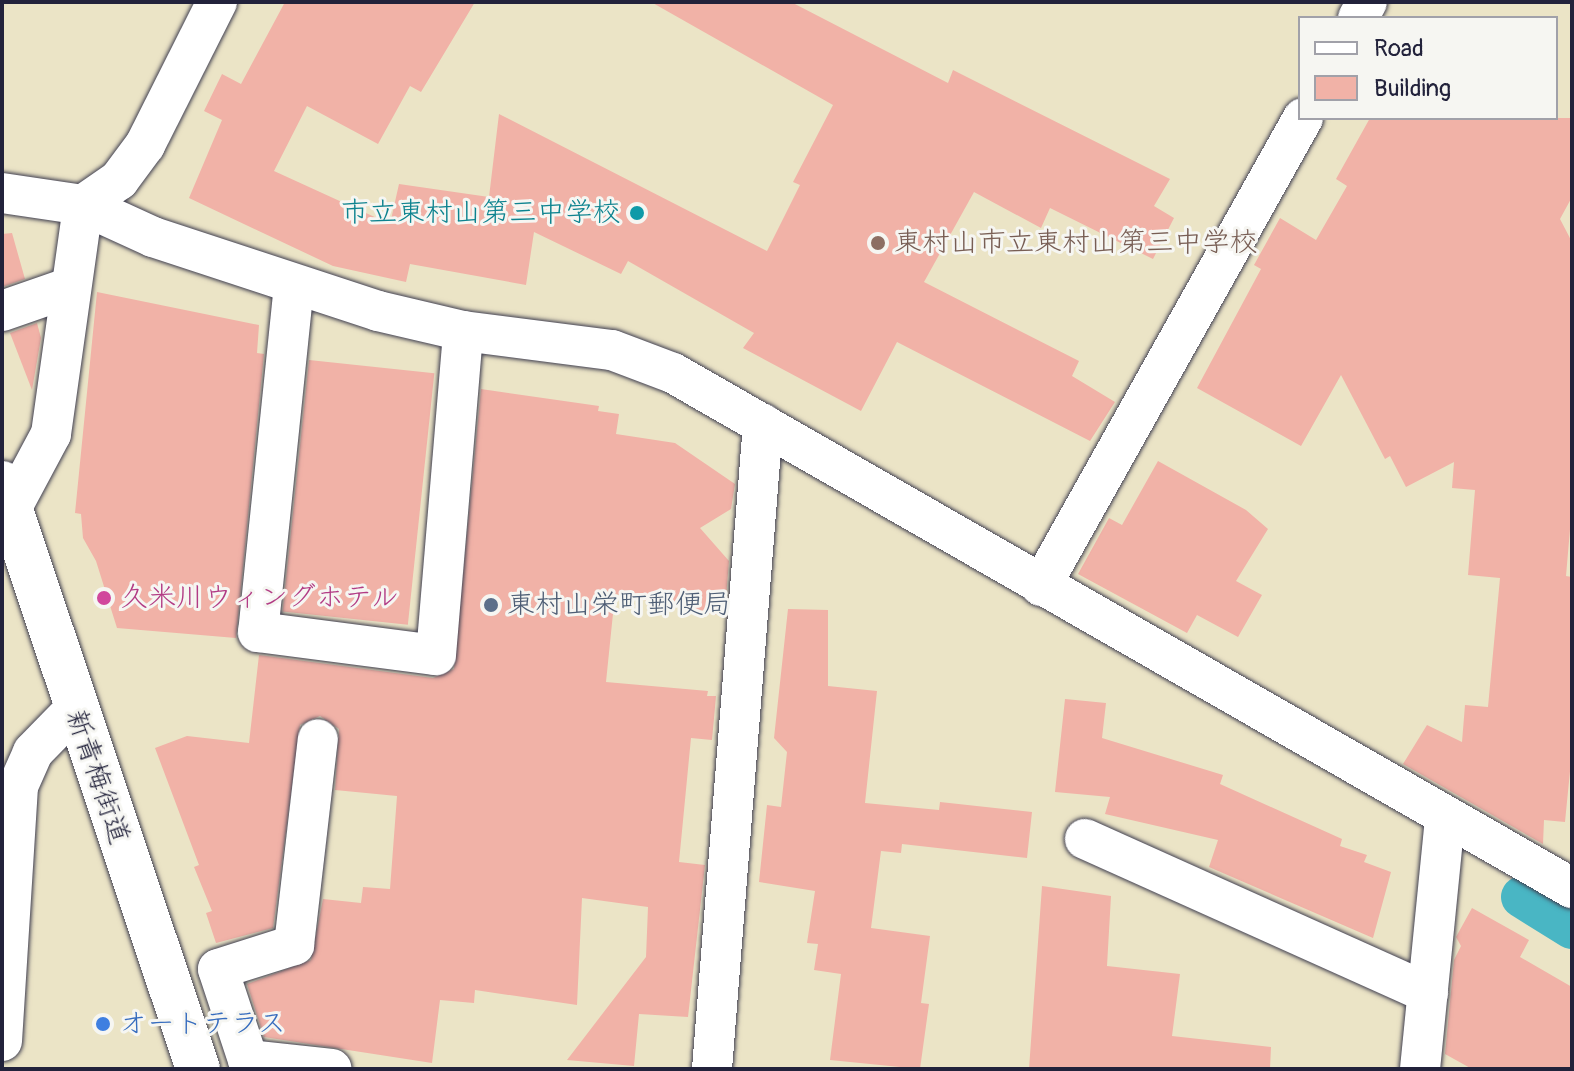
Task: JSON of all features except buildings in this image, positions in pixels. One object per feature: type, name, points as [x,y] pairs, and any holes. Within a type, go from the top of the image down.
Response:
[{"type":"main road","name":"新青梅街道","points":[[7,495],[74,710],[198,1069]]},
{"type":"street","points":[[7,495],[51,434],[83,205],[119,180],[145,145],[217,2]]},
{"type":"street","points":[[1041,586],[1302,120]]},
{"type":"street","points":[[2,193],[83,205],[153,237],[294,285],[463,331],[612,350],[673,373],[1572,888]]},
{"type":"street","points":[[294,285],[258,632],[436,655],[463,331]]},
{"type":"street","points":[[2,311],[71,287]]},
{"type":"street","points":[[712,1069],[763,424]]},
{"type":"street","points":[[2,1041],[6,918],[18,786],[33,752],[74,710]]},
{"type":"street","points":[[318,739],[294,945],[218,969],[250,1065],[332,1069]]},
{"type":"street","points":[[1420,1069],[1445,818]]},
{"type":"street","points":[[1085,839],[1428,993]]},
{"type":"waterway","points":[[1522,897],[1572,928]]},
{"type":"place","name":"市立東村山第三中学校","points":[[637,213]]},
{"type":"place","name":"東村山市立東村山第三中学校","points":[[878,243]]},
{"type":"place","name":"久米川ウィングホテル","points":[[104,598]]},
{"type":"place","name":"東村山栄町郵便局","points":[[491,605]]},
{"type":"place","name":"オートテラス","points":[[103,1024]]}]
